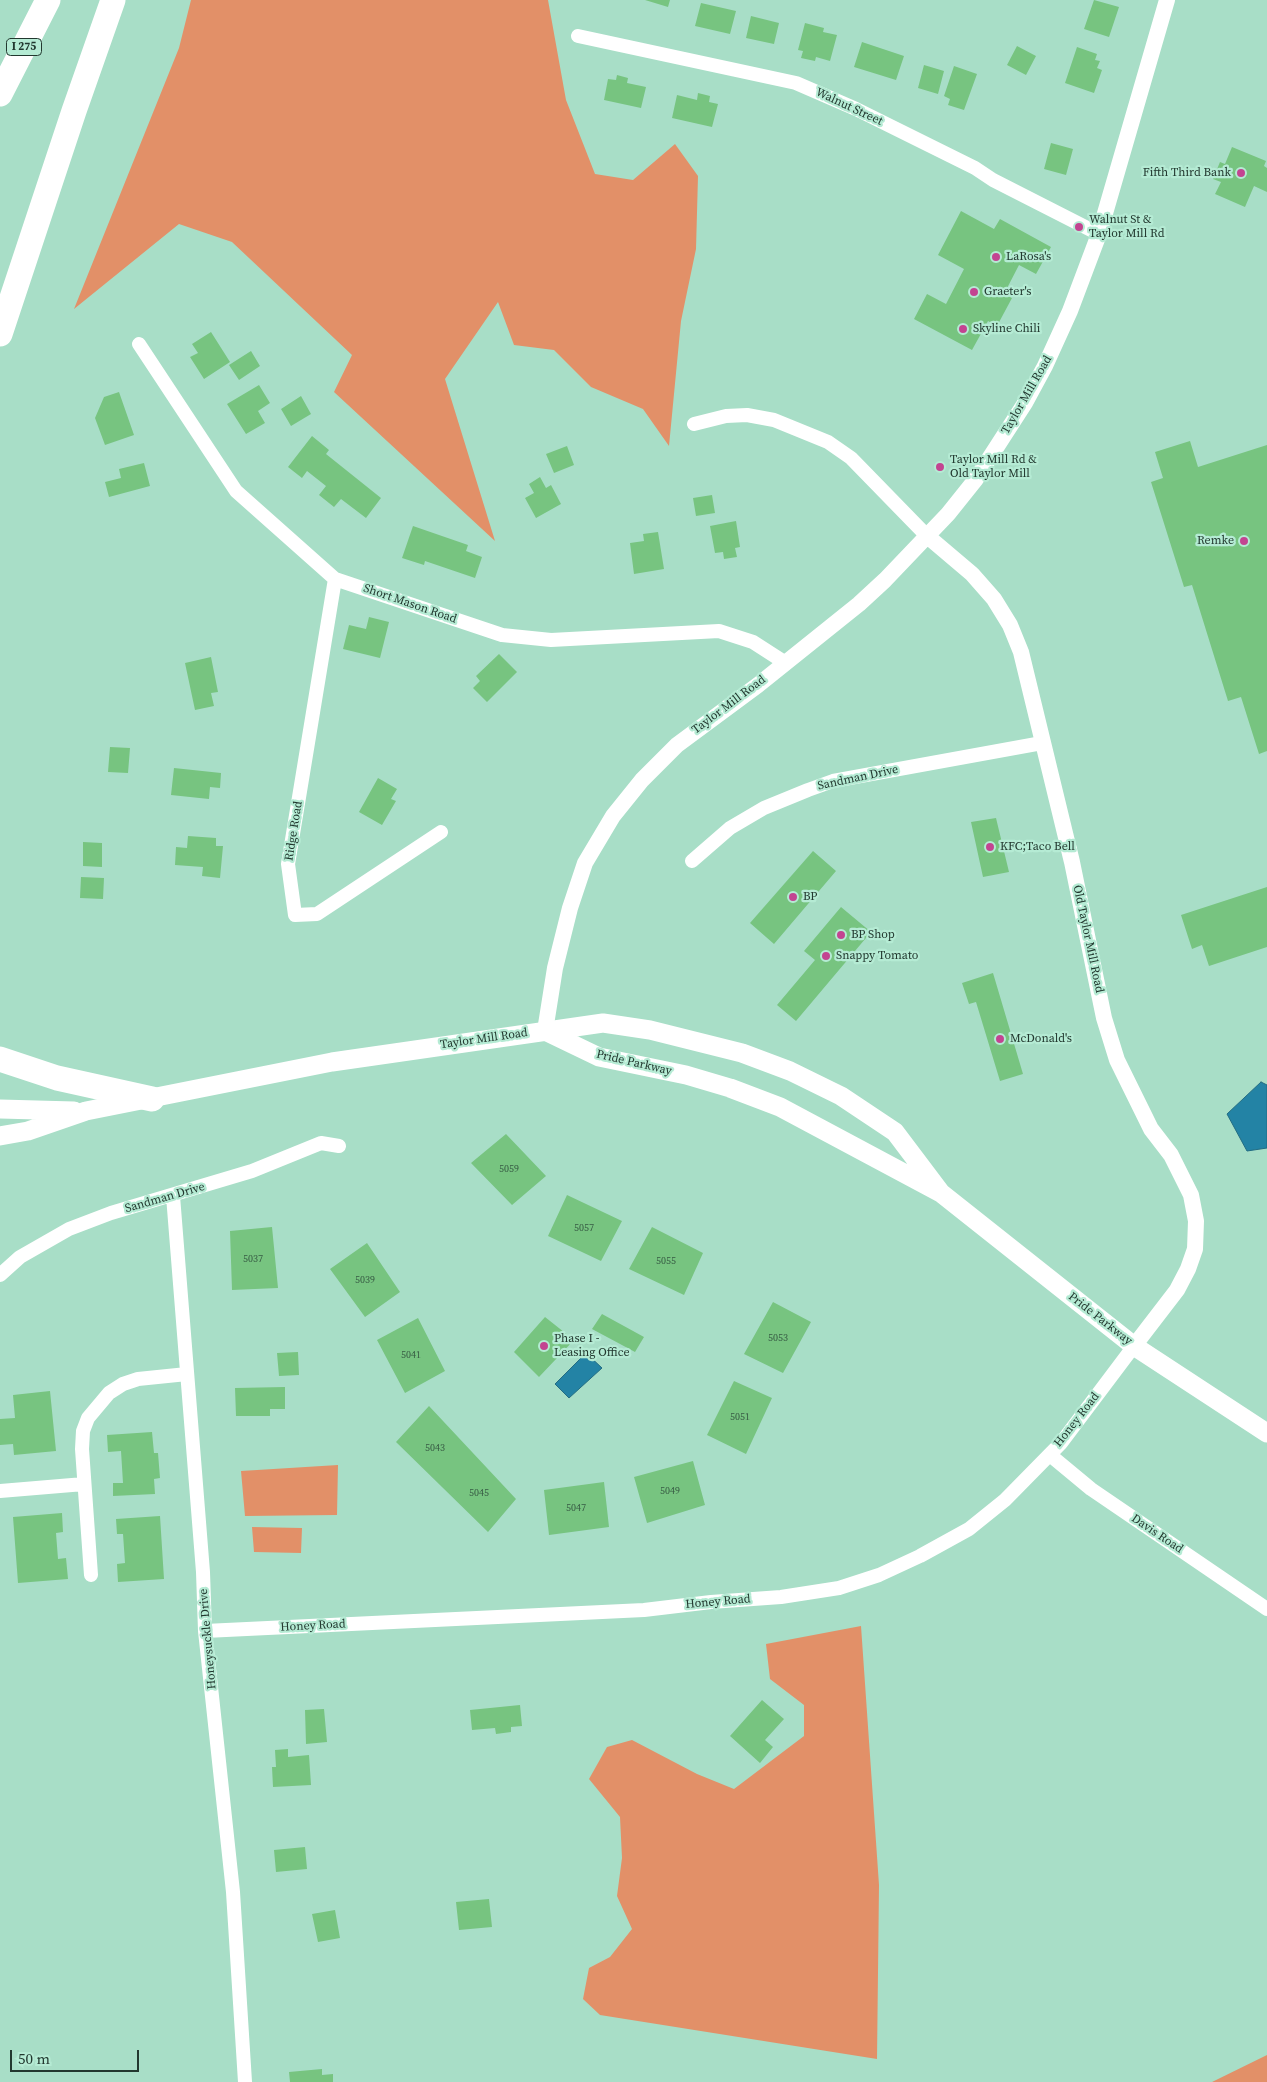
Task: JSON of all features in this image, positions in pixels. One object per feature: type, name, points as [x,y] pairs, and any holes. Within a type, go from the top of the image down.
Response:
[{"type":"highway","name":"I 275","points":[[0,94],[48,0]]},
{"type":"highway","points":[[0,334],[113,0]]},
{"type":"highway","points":[[0,1059],[57,1078],[152,1099]]},
{"type":"main road","name":"Pride Parkway","points":[[545,1031],[603,1023],[650,1030],[742,1053],[790,1071],[840,1096],[895,1132],[941,1193]]},
{"type":"main road","name":"Taylor Mill Road","points":[[0,1136],[28,1131],[86,1111],[332,1062],[545,1031]]},
{"type":"main road","name":"Pride Parkway","points":[[545,1031],[599,1058],[686,1075],[730,1088],[780,1107],[941,1193],[1134,1346],[1267,1433]]},
{"type":"main road","name":"Taylor Mill Road","points":[[0,1109],[86,1111]]},
{"type":"street","name":"Taylor Mill Road","points":[[545,1031],[555,968],[570,908],[585,863],[613,816],[642,780],[677,745],[758,685],[784,662],[859,604],[948,514],[976,479],[1025,403],[1045,366],[1070,311],[1099,234],[1131,127],[1149,54],[1167,0]]},
{"type":"street","name":"Walnut Street","points":[[578,36],[796,83],[856,109],[1099,234]]},
{"type":"street","name":"Short Mason Road","points":[[139,344],[236,491],[335,579],[502,635],[551,640],[719,631],[754,642],[784,662]]},
{"type":"street","points":[[694,424],[726,416],[747,415],[774,420],[828,442],[851,458],[926,535]]},
{"type":"street","name":"Old Taylor Mill Road","points":[[926,535],[972,574],[994,599],[1010,625],[1021,652],[1072,862],[1104,1018],[1117,1060],[1151,1129],[1182,1175],[1191,1195],[1196,1221],[1195,1249],[1188,1269],[1177,1290],[1134,1346]]},
{"type":"street","name":"Ridge Road","points":[[335,579],[288,864],[295,914],[317,914],[441,832]]},
{"type":"street","name":"Sandman Drive","points":[[692,861],[730,828],[764,808],[833,781],[1042,743]]},
{"type":"street","name":"Sandman Drive","points":[[0,1275],[20,1258],[69,1229],[111,1213],[252,1171],[321,1143],[339,1146]]},
{"type":"street","name":"Honeysuckle Drive","points":[[173,1196],[203,1572],[205,1631],[233,1892],[245,2082]]},
{"type":"street","name":"Honey Road","points":[[205,1631],[644,1610],[712,1602],[781,1597],[840,1588],[905,1563],[969,1529],[1005,1500],[1050,1455],[1134,1346]]},
{"type":"street","points":[[91,1575],[82,1450],[83,1431],[88,1418],[99,1403],[122,1384],[138,1379],[187,1374]]},
{"type":"street","name":"Davis Road","points":[[1050,1455],[1091,1489],[1267,1609]]},
{"type":"street","points":[[0,1491],[84,1484]]},
{"type":"shaded area","points":[[191,0],[548,0],[566,100],[595,174],[633,180],[675,144],[698,176],[696,249],[681,321],[669,446],[643,409],[591,387],[554,350],[514,345],[498,302],[445,379],[495,541],[334,392],[352,355],[232,242],[179,224],[74,309],[179,48]]},
{"type":"shaded area","points":[[338,1465],[337,1515],[245,1516],[241,1471]]},
{"type":"shaded area","points":[[252,1527],[302,1528],[301,1553],[254,1552]]},
{"type":"shaded area","points":[[861,1626],[879,1885],[877,2059],[600,2015],[583,1999],[589,1968],[610,1957],[632,1929],[617,1896],[622,1858],[620,1817],[589,1779],[607,1747],[632,1740],[697,1774],[734,1789],[804,1736],[804,1705],[770,1679],[766,1644]]},
{"type":"shaded area","points":[[1267,2055],[1267,2082],[1212,2082]]},
{"type":"water","points":[[1261,1082],[1267,1085],[1267,1148],[1247,1151],[1227,1114]]},
{"type":"water","points":[[586,1353],[602,1368],[569,1398],[555,1384]]},
{"type":"building","points":[[645,0],[670,0],[668,7]]},
{"type":"building","points":[[1094,0],[1119,7],[1109,37],[1084,29]]},
{"type":"building","points":[[701,3],[736,11],[730,34],[695,26]]},
{"type":"building","points":[[751,16],[779,23],[774,44],[746,38]]},
{"type":"building","points":[[805,23],[824,28],[823,32],[837,35],[830,61],[816,57],[815,61],[801,58],[803,51],[798,50]]},
{"type":"building","points":[[862,42],[904,56],[896,80],[854,67]]},
{"type":"building","points":[[1017,46],[1036,56],[1026,75],[1007,65]]},
{"type":"building","points":[[1077,47],[1097,54],[1095,60],[1100,61],[1097,68],[1102,70],[1094,93],[1065,83]]},
{"type":"building","points":[[924,65],[944,71],[938,94],[918,88]]},
{"type":"building","points":[[954,66],[977,74],[964,110],[948,105],[950,99],[944,96]]},
{"type":"building","points":[[617,75],[628,78],[627,83],[646,87],[641,108],[604,100],[608,79],[616,80]]},
{"type":"building","points":[[698,93],[710,96],[709,102],[718,104],[712,127],[672,118],[677,95],[697,100]]},
{"type":"building","points":[[1051,143],[1073,149],[1066,175],[1044,169]]},
{"type":"building","name":"Fifth Third Bank","points":[[1232,147],[1266,161],[1264,166],[1267,168],[1267,192],[1254,186],[1245,207],[1215,194],[1221,182],[1213,179],[1220,162],[1225,164]]},
{"type":"building","points":[[961,211],[994,229],[1000,219],[1051,247],[1036,274],[1019,265],[1004,294],[1012,298],[997,326],[988,321],[972,350],[914,319],[927,294],[946,304],[964,269],[938,255]]},
{"type":"building","points":[[211,332],[230,362],[204,379],[190,357],[198,353],[192,344]]},
{"type":"building","points":[[251,351],[260,366],[239,380],[229,365]]},
{"type":"building","points":[[259,385],[270,403],[258,411],[265,423],[246,434],[227,404]]},
{"type":"building","points":[[119,392],[134,435],[105,445],[95,418],[104,397]]},
{"type":"building","points":[[301,396],[311,414],[291,426],[281,409]]},
{"type":"building","points":[[312,436],[329,450],[326,454],[381,498],[366,518],[341,499],[334,507],[319,495],[326,486],[307,471],[302,478],[288,467]]},
{"type":"building","points":[[1190,441],[1198,467],[1267,445],[1267,751],[1259,754],[1241,697],[1228,701],[1192,585],[1184,587],[1151,482],[1163,478],[1155,452]]},
{"type":"building","points":[[567,446],[574,465],[554,473],[546,454]]},
{"type":"building","points":[[144,463],[150,486],[109,497],[105,482],[121,478],[119,469]]},
{"type":"building","points":[[540,477],[546,488],[551,485],[561,504],[536,518],[525,498],[534,493],[529,484]]},
{"type":"building","points":[[712,495],[715,513],[696,516],[693,498]]},
{"type":"building","points":[[736,521],[740,547],[735,548],[737,557],[724,559],[723,552],[715,553],[710,526]]},
{"type":"building","points":[[413,526],[468,545],[466,551],[482,557],[475,578],[425,561],[424,565],[402,558]]},
{"type":"building","points":[[658,532],[664,569],[634,574],[630,543],[644,541],[643,534]]},
{"type":"building","points":[[369,617],[389,622],[380,658],[343,649],[349,625],[366,629]]},
{"type":"building","points":[[499,654],[517,672],[487,702],[473,688],[480,681],[476,676]]},
{"type":"building","points":[[211,657],[218,692],[211,693],[214,706],[195,710],[185,663]]},
{"type":"building","points":[[110,747],[130,748],[128,773],[108,772]]},
{"type":"building","points":[[174,768],[221,773],[220,788],[210,787],[209,799],[171,795]]},
{"type":"building","points":[[378,778],[397,789],[391,799],[396,801],[382,825],[359,812]]},
{"type":"building","name":"KFC;Taco Bell","points":[[996,818],[1009,872],[983,877],[971,822]]},
{"type":"building","points":[[188,836],[216,838],[216,846],[223,846],[220,878],[202,876],[203,867],[175,865],[176,847],[187,848]]},
{"type":"building","points":[[83,842],[102,843],[102,867],[83,866]]},
{"type":"building","name":"BP","points":[[813,851],[836,871],[774,944],[750,923]]},
{"type":"building","points":[[81,877],[104,878],[103,899],[80,898]]},
{"type":"building","points":[[1267,887],[1267,947],[1209,966],[1202,945],[1192,949],[1181,915]]},
{"type":"building","points":[[841,907],[871,932],[796,1021],[777,1005],[815,960],[804,951]]},
{"type":"building","name":"McDonald's","points":[[993,973],[1023,1074],[1000,1081],[976,1002],[969,1004],[962,983]]},
{"type":"building","points":[[506,1134],[546,1176],[512,1205],[471,1163]]},
{"type":"building","points":[[567,1195],[622,1221],[601,1261],[548,1236]]},
{"type":"building","points":[[272,1227],[278,1288],[232,1290],[230,1231]]},
{"type":"building","points":[[652,1227],[703,1253],[684,1295],[629,1269]]},
{"type":"building","points":[[367,1243],[400,1292],[365,1317],[330,1269]]},
{"type":"building","points":[[773,1302],[811,1322],[783,1373],[744,1354]]},
{"type":"building","points":[[602,1314],[644,1337],[635,1352],[592,1329]]},
{"type":"building","name":"Phase I - Leasing Office","points":[[545,1317],[574,1340],[539,1377],[514,1352]]},
{"type":"building","points":[[418,1318],[445,1371],[405,1393],[377,1340]]},
{"type":"building","points":[[298,1352],[299,1375],[279,1376],[277,1353]]},
{"type":"building","points":[[734,1381],[772,1398],[746,1454],[707,1435]]},
{"type":"building","points":[[285,1387],[285,1409],[270,1409],[270,1416],[236,1416],[235,1388]]},
{"type":"building","points":[[50,1391],[56,1451],[14,1455],[13,1444],[0,1445],[0,1419],[15,1418],[13,1395]]},
{"type":"building","points":[[429,1406],[516,1499],[488,1532],[396,1442]]},
{"type":"building","points":[[152,1432],[154,1453],[158,1453],[160,1478],[154,1479],[155,1494],[113,1496],[113,1483],[123,1483],[121,1451],[108,1452],[107,1435]]},
{"type":"building","points":[[693,1461],[705,1505],[647,1523],[634,1477]]},
{"type":"building","points":[[604,1482],[609,1527],[549,1535],[544,1490]]},
{"type":"building","points":[[62,1513],[63,1532],[56,1533],[58,1559],[66,1558],[68,1579],[18,1583],[13,1517]]},
{"type":"building","points":[[160,1516],[164,1579],[118,1582],[117,1564],[125,1563],[123,1534],[117,1534],[116,1519]]},
{"type":"building","points":[[762,1700],[784,1719],[765,1740],[773,1747],[760,1763],[730,1736]]},
{"type":"building","points":[[520,1705],[522,1726],[511,1727],[511,1732],[496,1734],[495,1728],[472,1730],[470,1710]]},
{"type":"building","points":[[324,1709],[327,1742],[306,1744],[305,1710]]},
{"type":"building","points":[[288,1749],[288,1757],[309,1755],[311,1785],[273,1787],[272,1767],[276,1767],[275,1750]]},
{"type":"building","points":[[305,1847],[307,1869],[276,1872],[274,1850]]},
{"type":"building","points":[[489,1899],[492,1927],[459,1930],[456,1902]]},
{"type":"building","points":[[335,1910],[340,1938],[318,1942],[312,1914]]},
{"type":"building","points":[[322,2069],[322,2075],[333,2074],[333,2082],[290,2082],[289,2072]]},
{"type":"place","name":"Fifth Third Bank","points":[[1241,173]]},
{"type":"place","name":"Walnut St & Taylor Mill Rd","points":[[1079,227]]},
{"type":"place","name":"LaRosa's","points":[[996,257]]},
{"type":"place","name":"Graeter's","points":[[974,292]]},
{"type":"place","name":"Skyline Chili","points":[[963,329]]},
{"type":"place","name":"Taylor Mill Rd & Old Taylor Mill","points":[[940,467]]},
{"type":"place","name":"Remke","points":[[1244,541]]},
{"type":"place","name":"KFC;Taco Bell","points":[[990,847]]},
{"type":"place","name":"BP","points":[[793,897]]},
{"type":"place","name":"BP Shop","points":[[841,935]]},
{"type":"place","name":"Snappy Tomato","points":[[826,956]]},
{"type":"place","name":"McDonald's","points":[[1000,1039]]},
{"type":"place","name":"Phase I - Leasing Office","points":[[544,1346]]}]
